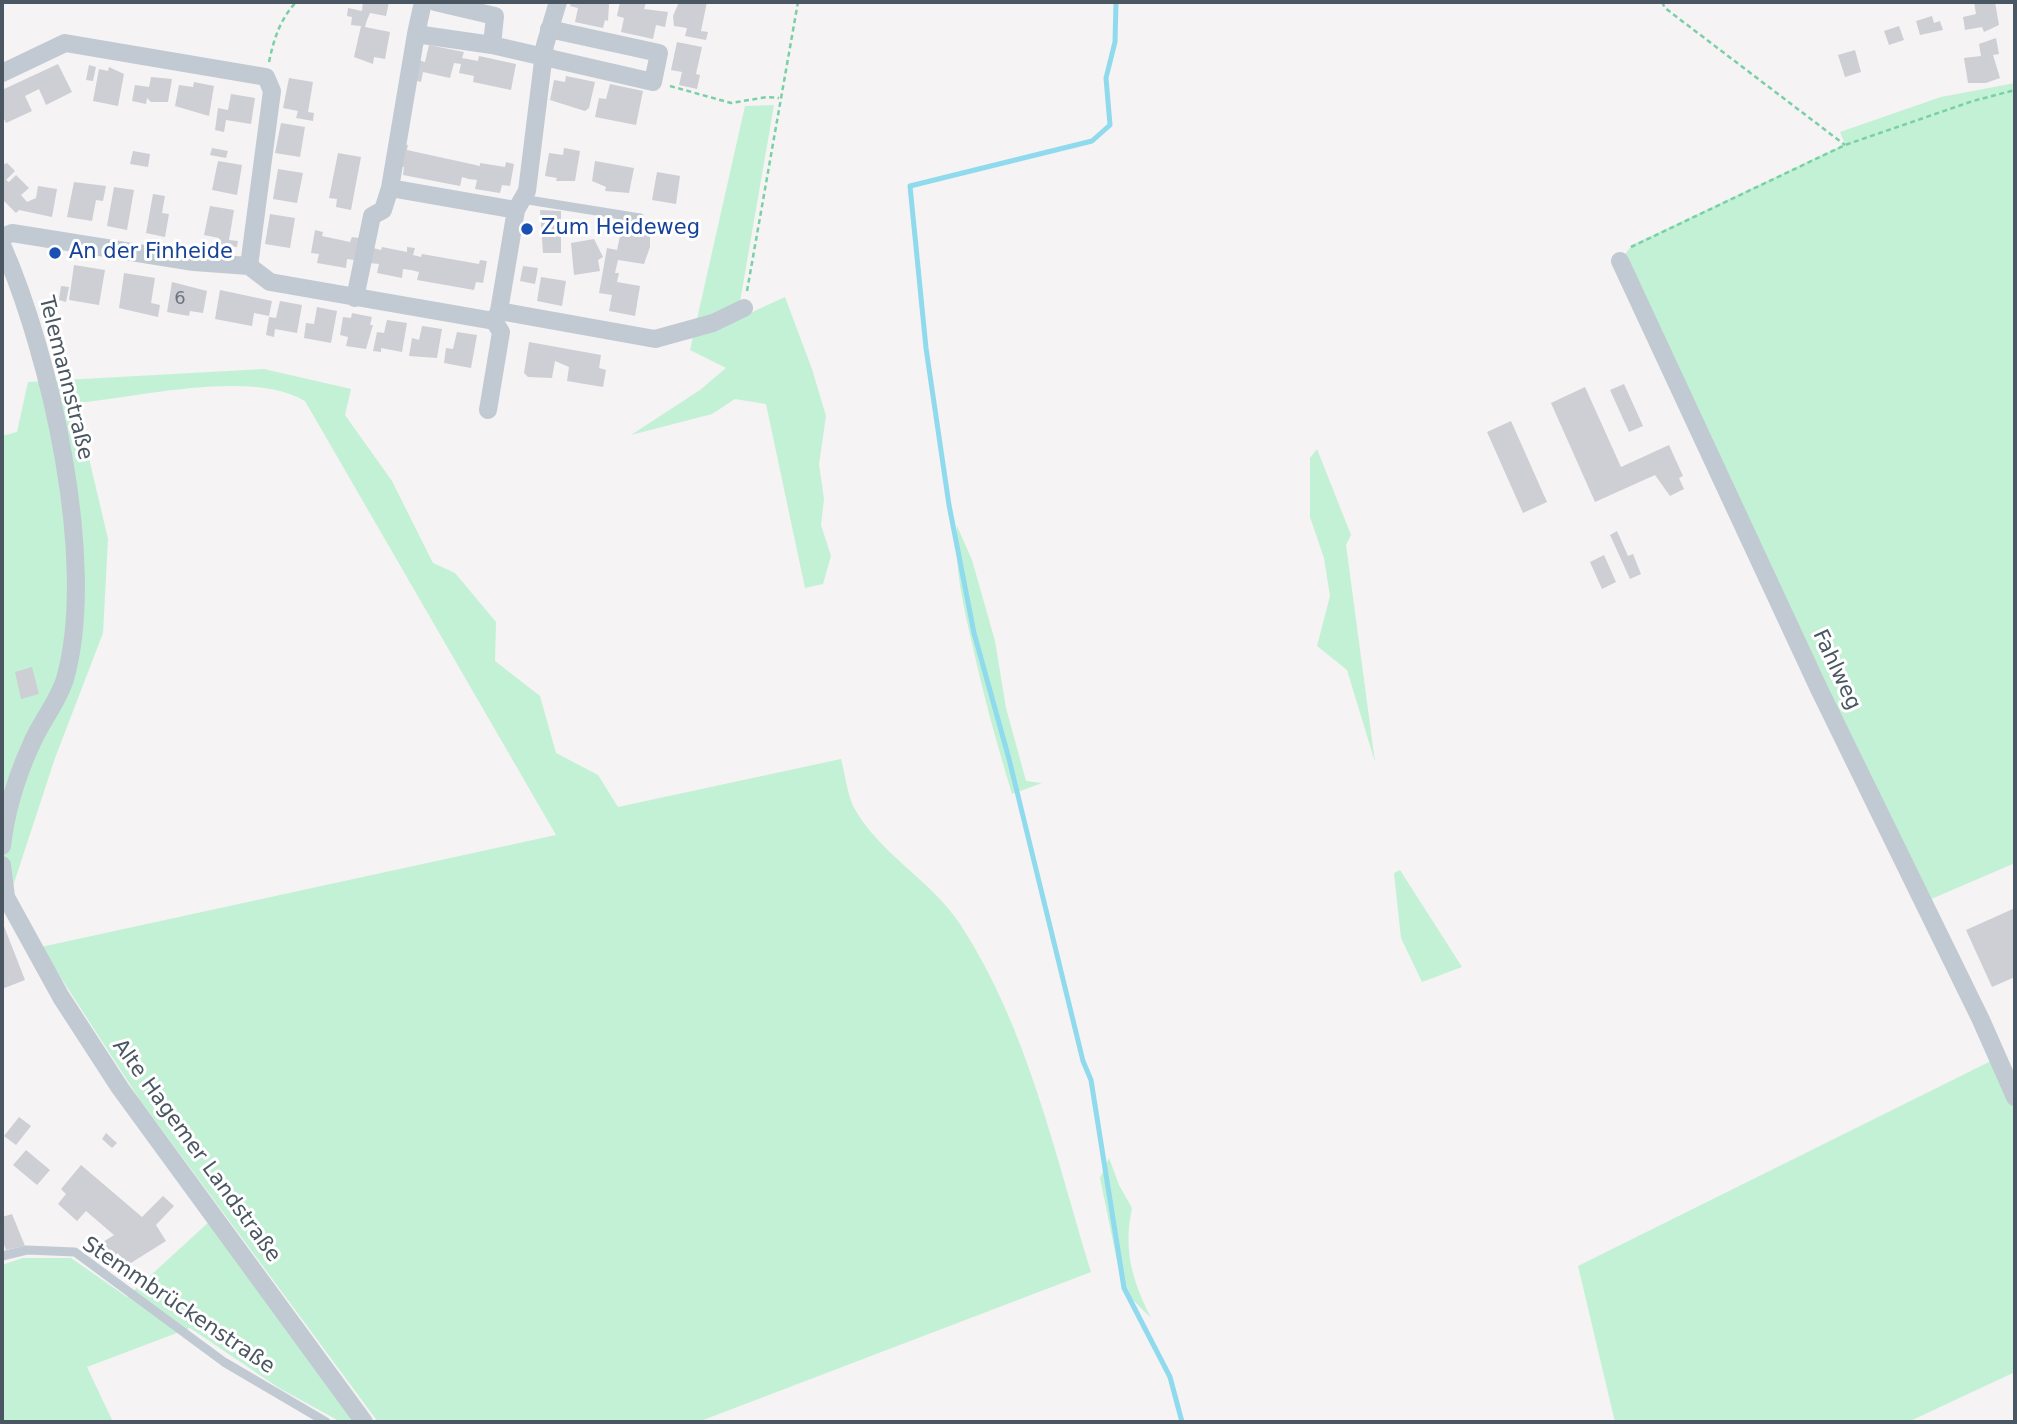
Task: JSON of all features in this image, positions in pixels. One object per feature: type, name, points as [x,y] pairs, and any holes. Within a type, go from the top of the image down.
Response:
[{"type":"street","points":[[355,298],[372,216],[383,209],[390,188],[423,2]]},
{"type":"street","points":[[435,2],[495,16],[492,46]]},
{"type":"street","points":[[488,410],[501,332],[497,316],[519,205],[527,191],[549,29],[558,2]]},
{"type":"street","points":[[416,34],[492,46],[544,60],[653,82],[659,53],[549,29]]},
{"type":"street","points":[[2,73],[65,43],[266,77],[272,91],[249,266]]},
{"type":"street","points":[[390,188],[519,205]]},
{"type":"street","points":[[2,237],[12,233],[194,262],[249,266],[270,282],[355,298],[655,339],[713,323],[744,308]]},
{"type":"street","name":"Telemannstraße","points":[[2,245],[23,301],[62,444],[73,538],[75,622],[65,681],[31,745],[6,812],[2,846]]},
{"type":"street","name":"Fahlweg","points":[[1620,261],[1814,678],[1981,1020],[2015,1097]]},
{"type":"street","points":[[2,865],[4,898]]},
{"type":"street","name":"Alte Hagemer Landstraße","points":[[4,898],[61,997],[120,1088],[364,1422]]},
{"type":"lane","points":[[519,205],[640,218]]},
{"type":"lane","name":"Stemmbrückenstraße","points":[[2,1256],[27,1250],[75,1252],[224,1362],[326,1422]]},
{"type":"path","points":[[266,77],[274,39],[284,16],[296,2]]},
{"type":"path","points":[[744,308],[798,2]]},
{"type":"path","points":[[1661,2],[1665,8],[1845,145]]},
{"type":"path","points":[[653,82],[731,103],[767,97],[779,98]]},
{"type":"path","points":[[1620,261],[1632,245],[1845,145],[1973,101],[2015,90]]},
{"type":"green space","points":[[2015,83],[2015,863],[1922,903],[1620,261],[1632,245],[1845,144],[1840,132],[1941,97]]},
{"type":"green space","points":[[774,105],[737,319],[785,297],[826,416],[819,464],[824,499],[821,525],[831,556],[823,584],[805,588],[766,404],[735,399],[712,414],[631,435],[700,390],[726,368],[690,350],[745,106]]},
{"type":"green space","points":[[264,369],[351,389],[345,415],[392,481],[433,563],[455,573],[496,622],[495,661],[540,696],[556,753],[598,775],[618,807],[841,759],[851,801],[864,823],[948,908],[984,964],[1022,1049],[1038,1093],[1091,1272],[698,1422],[378,1422],[140,1100],[41,947],[556,835],[305,401],[283,392],[256,387],[226,386],[162,391],[76,403],[108,539],[103,633],[55,758],[13,886],[2,889],[2,436],[17,432],[28,382]]},
{"type":"green space","points":[[1317,449],[1351,535],[1346,545],[1375,762],[1347,670],[1317,646],[1330,596],[1324,558],[1310,517],[1310,458]]},
{"type":"green space","points":[[957,526],[972,560],[995,641],[1006,708],[1026,781],[1042,783],[1012,794],[965,614],[958,570]]},
{"type":"green space","points":[[1400,870],[1462,967],[1422,982],[1401,938],[1394,873]]},
{"type":"green space","points":[[1997,1058],[2015,1097],[2015,1372],[1908,1422],[1615,1422],[1578,1266]]},
{"type":"green space","points":[[1109,1158],[1119,1185],[1132,1208],[1128,1238],[1131,1264],[1151,1318],[1123,1290],[1100,1178]]},
{"type":"green space","points":[[210,1221],[356,1420],[341,1422],[279,1388],[190,1328],[87,1367],[113,1422],[2,1422],[2,1265],[23,1258],[71,1258],[127,1297]]},
{"type":"building","points":[[363,2],[389,2],[386,16],[370,13],[365,27],[390,32],[385,59],[374,57],[373,64],[354,57],[361,26],[351,25],[352,17],[347,16],[348,8],[362,11]]},
{"type":"building","points":[[571,2],[609,4],[608,21],[605,20],[603,28],[575,22],[578,8],[570,6]]},
{"type":"building","points":[[620,2],[646,2],[644,9],[668,12],[665,27],[656,25],[653,39],[621,32],[624,18],[617,16]]},
{"type":"building","points":[[679,2],[707,2],[701,31],[708,32],[706,40],[685,36],[687,28],[674,26],[673,16]]},
{"type":"building","points":[[1974,2],[1995,2],[1999,25],[1984,32],[1982,27],[1965,30],[1963,17],[1976,14]]},
{"type":"building","points":[[1932,16],[1934,23],[1940,21],[1943,30],[1920,35],[1916,21]]},
{"type":"building","points":[[1899,26],[1904,40],[1889,45],[1884,31]]},
{"type":"building","points":[[1996,38],[1999,54],[1993,55],[2000,78],[1986,83],[1968,83],[1964,58],[1981,56],[1979,44]]},
{"type":"building","points":[[677,42],[702,47],[696,74],[700,75],[697,89],[679,85],[682,72],[671,70]]},
{"type":"building","points":[[429,45],[464,52],[462,58],[478,61],[479,56],[516,64],[511,90],[473,82],[474,76],[459,73],[461,64],[454,63],[450,78],[423,72],[421,82],[414,80],[418,60],[425,62]]},
{"type":"building","points":[[1855,50],[1861,72],[1845,77],[1838,55]]},
{"type":"building","points":[[58,64],[72,92],[46,105],[39,89],[25,96],[32,111],[6,123],[2,115],[2,90]]},
{"type":"building","points":[[89,65],[96,67],[93,81],[86,80]]},
{"type":"building","points":[[109,67],[124,74],[118,106],[93,101],[99,69],[108,71]]},
{"type":"building","points":[[566,76],[595,82],[589,108],[585,111],[550,100],[554,80],[565,82]]},
{"type":"building","points":[[151,77],[172,79],[168,102],[151,102],[147,98],[146,104],[132,101],[135,85],[149,87]]},
{"type":"building","points":[[289,78],[313,82],[308,112],[314,113],[313,121],[296,118],[298,111],[283,108]]},
{"type":"building","points":[[194,82],[214,86],[209,116],[175,106],[179,85],[193,87]]},
{"type":"building","points":[[610,84],[643,91],[636,125],[595,117],[599,98],[606,99]]},
{"type":"building","points":[[231,94],[255,98],[251,124],[226,120],[224,132],[215,130],[218,108],[228,110]]},
{"type":"building","points":[[281,123],[305,127],[300,157],[275,153]]},
{"type":"building","points":[[400,144],[408,145],[407,150],[480,166],[480,163],[505,167],[506,162],[514,164],[510,186],[502,185],[500,193],[475,189],[477,180],[462,177],[460,186],[403,175],[404,167],[396,166]]},
{"type":"building","points":[[212,148],[228,151],[226,158],[210,155]]},
{"type":"building","points":[[564,148],[580,151],[575,181],[556,181],[557,178],[545,176],[549,153],[563,155]]},
{"type":"building","points":[[133,151],[150,154],[148,167],[130,164]]},
{"type":"building","points":[[338,153],[361,157],[351,210],[336,207],[337,199],[329,198]]},
{"type":"building","points":[[218,161],[242,165],[237,195],[212,190]]},
{"type":"building","points":[[595,161],[634,168],[629,193],[605,191],[606,187],[592,181]]},
{"type":"building","points":[[7,163],[15,171],[6,180],[9,182],[16,175],[29,188],[21,195],[27,202],[36,198],[38,186],[57,189],[52,217],[19,210],[16,213],[2,199],[2,165]]},
{"type":"building","points":[[278,169],[303,173],[297,203],[273,199]]},
{"type":"building","points":[[657,172],[680,176],[676,204],[652,200]]},
{"type":"building","points":[[74,182],[106,186],[103,201],[96,200],[92,221],[67,217]]},
{"type":"building","points":[[114,187],[134,190],[127,230],[107,226]]},
{"type":"building","points":[[153,194],[165,196],[162,213],[169,214],[165,237],[146,233]]},
{"type":"building","points":[[210,206],[234,210],[229,240],[238,241],[237,247],[218,245],[219,238],[204,235]]},
{"type":"building","points":[[540,210],[561,211],[561,226],[566,226],[566,235],[561,235],[561,253],[543,253]]},
{"type":"building","points":[[270,214],[295,218],[290,248],[265,244]]},
{"type":"building","points":[[622,227],[650,232],[650,247],[644,264],[618,260],[615,273],[619,273],[617,282],[640,286],[635,316],[609,311],[612,295],[599,293],[607,248],[617,250]]},
{"type":"building","points":[[315,230],[323,232],[322,236],[350,242],[352,237],[359,238],[354,260],[347,259],[346,268],[317,263],[319,254],[311,253]]},
{"type":"building","points":[[594,239],[603,257],[598,260],[600,271],[574,275],[571,243]]},
{"type":"building","points":[[382,247],[407,252],[407,247],[415,248],[413,255],[421,257],[422,254],[479,264],[480,260],[487,261],[483,283],[476,282],[474,290],[417,280],[419,272],[411,270],[403,269],[402,278],[377,273],[379,264],[370,263],[373,248],[381,250]]},
{"type":"building","points":[[74,265],[105,270],[99,305],[69,300]]},
{"type":"building","points":[[523,266],[538,268],[535,284],[520,281]]},
{"type":"building","points":[[124,273],[155,278],[151,303],[160,305],[158,317],[119,308]]},
{"type":"building","points":[[541,277],[566,281],[562,306],[537,301]]},
{"type":"building","points":[[172,282],[207,291],[203,313],[190,311],[189,316],[167,312]]},
{"type":"building","points":[[61,286],[69,287],[66,302],[59,300]]},
{"type":"building","points":[[220,290],[272,301],[269,316],[254,313],[252,326],[215,319]]},
{"type":"building","points":[[280,301],[302,305],[297,333],[275,329],[274,337],[266,335],[269,317],[276,318]]},
{"type":"building","points":[[317,307],[337,311],[331,343],[304,338],[306,323],[314,324]]},
{"type":"building","points":[[352,313],[372,317],[370,325],[373,325],[366,349],[346,346],[348,337],[340,335],[343,317],[351,318]]},
{"type":"building","points":[[387,320],[407,323],[402,352],[381,348],[381,352],[373,351],[377,332],[384,333]]},
{"type":"building","points":[[422,326],[442,329],[437,358],[409,356],[412,338],[419,340]]},
{"type":"building","points":[[457,332],[477,335],[471,368],[444,363],[446,348],[453,349]]},
{"type":"building","points":[[529,342],[601,355],[599,368],[606,370],[603,387],[567,381],[569,367],[555,361],[552,378],[528,377],[524,373]]},
{"type":"building","points":[[1624,384],[1643,426],[1629,432],[1610,390]]},
{"type":"building","points":[[1585,387],[1621,467],[1669,445],[1683,476],[1679,478],[1684,489],[1670,496],[1655,475],[1595,502],[1551,403]]},
{"type":"building","points":[[1511,421],[1547,502],[1523,513],[1487,432]]},
{"type":"building","points":[[1617,531],[1628,556],[1633,554],[1641,574],[1630,579],[1610,535]]},
{"type":"building","points":[[1604,555],[1616,582],[1602,589],[1590,562]]},
{"type":"building","points":[[32,667],[39,694],[21,699],[15,672]]},
{"type":"building","points":[[2015,908],[2015,977],[1992,987],[1966,930]]},
{"type":"building","points":[[2,921],[25,980],[2,989]]},
{"type":"building","points":[[19,1117],[31,1126],[16,1145],[4,1136]]},
{"type":"building","points":[[106,1133],[117,1143],[112,1148],[102,1139]]},
{"type":"building","points":[[26,1150],[50,1170],[37,1185],[13,1165]]},
{"type":"building","points":[[81,1165],[142,1217],[163,1196],[174,1206],[156,1225],[166,1241],[126,1266],[118,1253],[109,1259],[100,1244],[114,1235],[86,1211],[77,1221],[58,1204],[66,1194],[61,1189]]},
{"type":"building","points":[[12,1214],[25,1246],[6,1250],[2,1239],[2,1217]]},
{"type":"waterway","points":[[1116,2],[1115,42],[1106,78],[1110,125],[1092,141],[910,186],[926,348],[949,505],[974,633],[1009,759],[1083,1061],[1091,1080],[1124,1288],[1170,1377],[1182,1422]]},
{"type":"place","name":"Zum Heideweg","points":[[527,229]]},
{"type":"place","name":"An der Finheide","points":[[55,253]]}]
